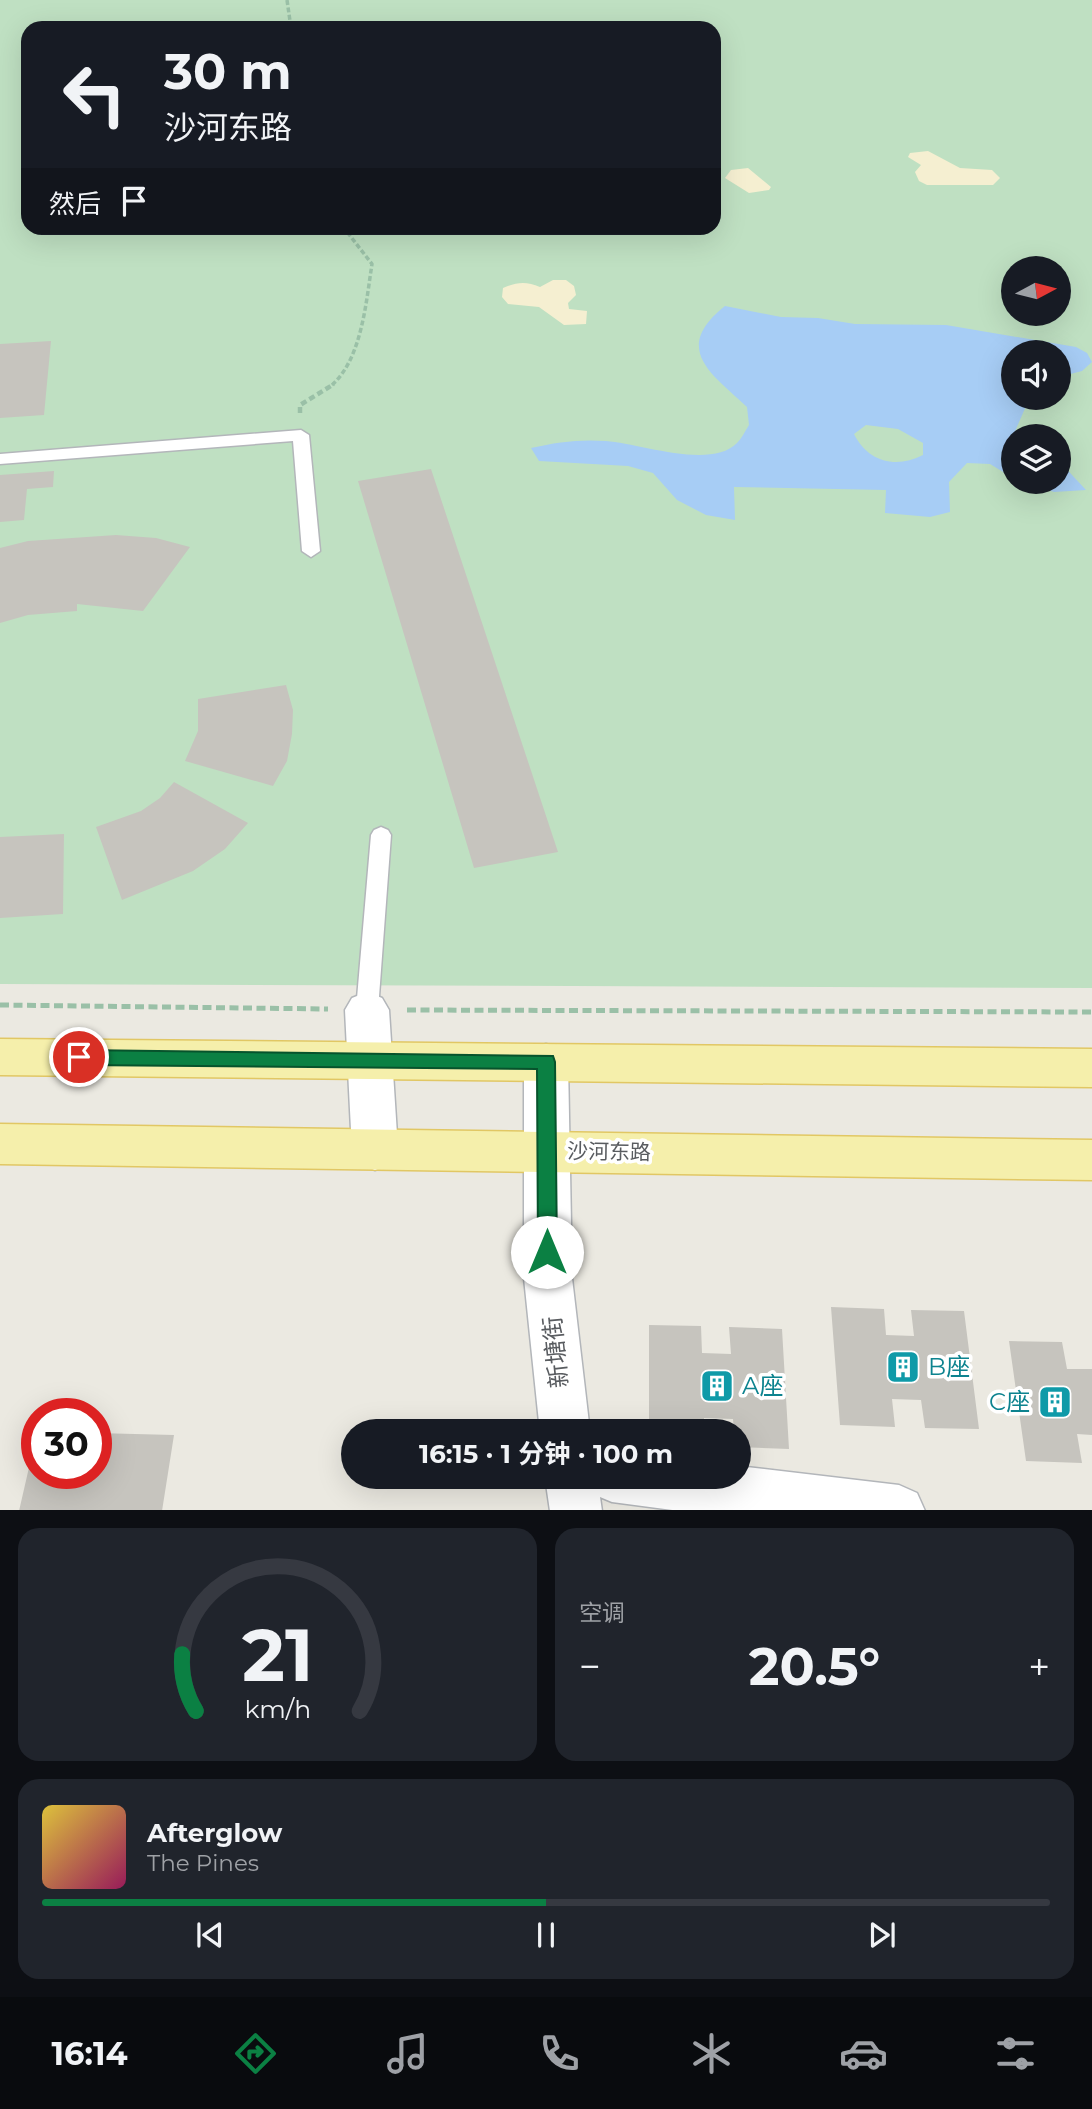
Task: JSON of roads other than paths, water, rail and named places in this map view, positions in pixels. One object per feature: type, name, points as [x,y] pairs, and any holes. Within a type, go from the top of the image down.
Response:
[{"type":"main road","points":[[0,1057],[1092,1068]]},
{"type":"main road","name":"沙河东路","points":[[0,1144],[1092,1160]]},
{"type":"street","points":[[367,1010],[375,1150]]},
{"type":"street","name":"新塘街","points":[[546,1062],[548,1278],[564,1419]]},
{"type":"street","points":[[572,1489],[576,1510]]},
{"type":"street","points":[[716,1489],[899,1510]]},
{"type":"lane","points":[[0,459],[301,435],[312,551]]},
{"type":"lane","points":[[367,1010],[381,835]]},
{"type":"water","points":[[725,306],[781,317],[818,318],[855,324],[946,325],[1035,340],[1001,340],[1001,410],[1024,410],[1018,424],[1001,424],[1001,471],[990,464],[967,463],[949,482],[950,512],[930,517],[885,513],[886,490],[734,487],[735,520],[706,515],[677,500],[653,473],[628,466],[539,461],[531,448],[587,440],[693,455],[725,451],[737,443],[749,425],[747,407],[710,372],[699,348],[701,335],[709,321]],"holes":[[[866,425],[898,429],[923,443],[923,455],[903,462],[893,462],[875,457],[860,444],[854,434]]]},
{"type":"water","points":[[1071,346],[1087,353],[1092,362],[1082,371],[1071,374]]},
{"type":"water","points":[[1071,474],[1086,490],[1071,491]]},
{"type":"place","name":"B座","points":[[903,1367]]},
{"type":"place","name":"A座","points":[[717,1386]]},
{"type":"place","name":"C座","points":[[1055,1402]]}]
